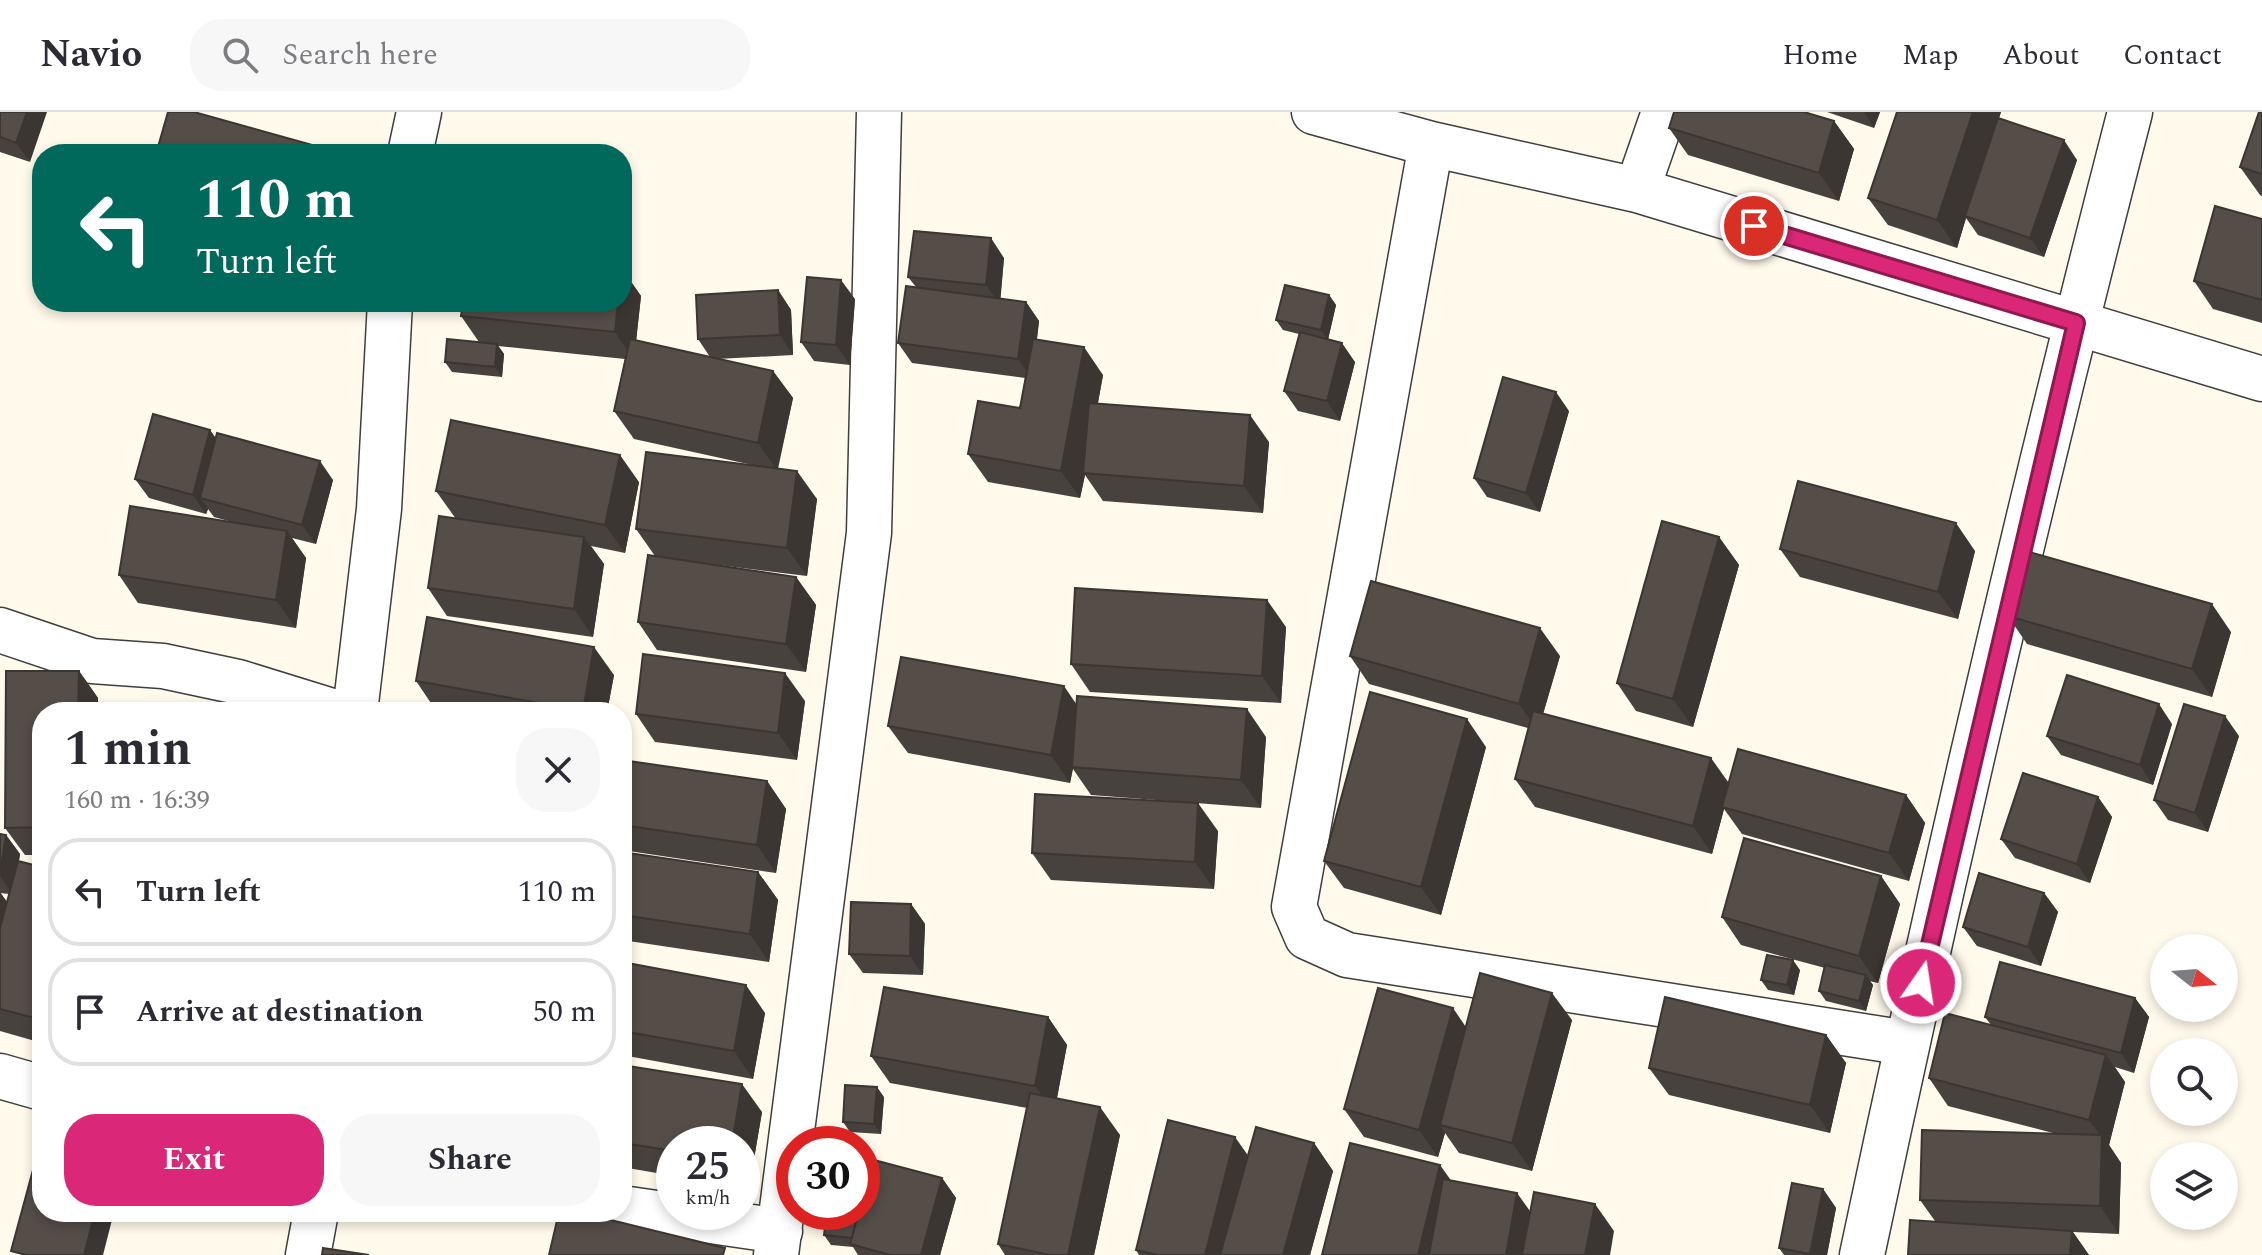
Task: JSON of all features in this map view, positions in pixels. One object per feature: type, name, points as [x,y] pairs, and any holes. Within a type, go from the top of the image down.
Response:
[{"type":"street","points":[[412,144],[419,112]]},
{"type":"street","points":[[632,1210],[778,1243],[869,533],[879,112]]},
{"type":"street","points":[[1314,112],[1431,144],[1637,190],[2262,379]]},
{"type":"street","points":[[1637,190],[1664,112]]},
{"type":"street","points":[[1862,1255],[1907,1043],[2076,323],[2130,112]]},
{"type":"street","points":[[1431,144],[1294,907],[1307,937],[1347,955],[1907,1043]]},
{"type":"street","points":[[356,702],[379,509],[389,312]]},
{"type":"street","points":[[0,630],[92,661],[163,666],[238,682],[303,702]]},
{"type":"street","points":[[0,1076],[32,1085]]},
{"type":"street","points":[[308,1255],[314,1222]]},
{"type":"building","points":[[0,112],[27,112],[16,143],[0,137]]},
{"type":"building","points":[[168,112],[194,112],[309,144],[159,144]]},
{"type":"building","points":[[1674,112],[1804,112],[1834,121],[1819,173],[1669,128]]},
{"type":"building","points":[[1897,112],[1973,112],[1937,220],[1868,198]]},
{"type":"building","points":[[2259,112],[2262,112],[2262,174],[2240,167]]},
{"type":"building","points":[[1998,118],[2064,140],[2030,238],[1965,216]]},
{"type":"building","points":[[2215,206],[2262,219],[2262,300],[2194,281]]},
{"type":"building","points":[[914,231],[991,238],[986,285],[908,277]]},
{"type":"building","points":[[807,277],[841,280],[836,345],[801,342]]},
{"type":"building","points":[[1285,285],[1329,295],[1321,330],[1276,320]]},
{"type":"building","points":[[906,286],[1026,302],[1018,359],[898,343]]},
{"type":"building","points":[[778,290],[780,335],[698,339],[696,295]]},
{"type":"building","points":[[462,312],[617,312],[615,332],[461,316]]},
{"type":"building","points":[[1300,332],[1342,343],[1327,401],[1284,391]]},
{"type":"building","points":[[447,339],[497,344],[495,367],[445,362]]},
{"type":"building","points":[[630,339],[773,371],[758,443],[614,411]]},
{"type":"building","points":[[1033,339],[1084,347],[1061,471],[968,454],[978,401],[1020,408]]},
{"type":"building","points":[[1503,377],[1556,392],[1526,493],[1474,478]]},
{"type":"building","points":[[1089,403],[1250,415],[1244,486],[1083,473]]},
{"type":"building","points":[[153,414],[210,430],[193,495],[135,479]]},
{"type":"building","points":[[451,420],[620,455],[605,525],[436,491]]},
{"type":"building","points":[[217,433],[320,461],[302,525],[200,498]]},
{"type":"building","points":[[646,452],[797,471],[787,548],[636,529]]},
{"type":"building","points":[[1798,481],[1956,523],[1938,592],[1780,549]]},
{"type":"building","points":[[130,506],[287,531],[276,600],[119,575]]},
{"type":"building","points":[[439,516],[584,537],[574,609],[428,588]]},
{"type":"building","points":[[1662,521],[1719,537],[1673,699],[1617,683]]},
{"type":"building","points":[[2026,551],[2212,604],[2192,669],[2008,616]]},
{"type":"building","points":[[648,555],[796,577],[786,644],[638,622]]},
{"type":"building","points":[[1371,581],[1540,628],[1519,704],[1350,656]]},
{"type":"building","points":[[1075,588],[1267,600],[1262,676],[1071,664]]},
{"type":"building","points":[[427,617],[594,647],[585,702],[533,702],[416,681]]},
{"type":"building","points":[[643,654],[785,673],[778,733],[636,714]]},
{"type":"building","points":[[901,657],[1064,686],[1051,755],[888,726]]},
{"type":"building","points":[[6,671],[79,671],[78,702],[32,702],[32,827],[5,828]]},
{"type":"building","points":[[2067,675],[2159,704],[2140,765],[2047,736]]},
{"type":"building","points":[[1370,692],[1467,719],[1421,887],[1324,861]]},
{"type":"building","points":[[1077,696],[1247,709],[1241,780],[1072,767]]},
{"type":"building","points":[[2184,704],[2225,716],[2195,813],[2154,800]]},
{"type":"building","points":[[1533,711],[1711,758],[1693,826],[1515,779]]},
{"type":"building","points":[[1738,749],[1906,795],[1889,853],[1722,807]]},
{"type":"building","points":[[632,761],[767,781],[757,845],[632,826]]},
{"type":"building","points":[[2023,773],[2098,797],[2077,864],[2001,839]]},
{"type":"building","points":[[1035,794],[1198,803],[1195,862],[1032,853]]},
{"type":"building","points":[[0,834],[6,835],[0,874]]},
{"type":"building","points":[[1744,838],[1881,876],[1859,956],[1722,917]]},
{"type":"building","points":[[632,853],[758,872],[750,934],[632,916]]},
{"type":"building","points":[[18,861],[32,864],[32,1017],[0,1009],[0,928]]},
{"type":"building","points":[[1979,873],[2044,893],[2028,947],[1963,927]]},
{"type":"building","points":[[851,902],[911,904],[910,956],[849,954]]},
{"type":"building","points":[[1767,955],[1793,960],[1787,985],[1761,980]]},
{"type":"building","points":[[2000,962],[2135,998],[2121,1053],[1985,1017]]},
{"type":"building","points":[[632,964],[746,985],[734,1051],[632,1033]]},
{"type":"building","points":[[1825,965],[1866,975],[1859,1001],[1819,991]]},
{"type":"building","points":[[1480,973],[1552,993],[1512,1143],[1440,1125]]},
{"type":"building","points":[[884,987],[1048,1017],[1035,1086],[871,1056]]},
{"type":"building","points":[[1378,988],[1453,1008],[1419,1130],[1344,1109]]},
{"type":"building","points":[[1665,997],[1826,1035],[1810,1105],[1649,1068]]},
{"type":"building","points":[[1945,1013],[2106,1055],[2089,1120],[1929,1078]]},
{"type":"building","points":[[632,1067],[742,1084],[735,1126],[656,1126],[656,1148],[632,1145]]},
{"type":"building","points":[[845,1085],[877,1087],[874,1124],[843,1122]]},
{"type":"building","points":[[1030,1093],[1100,1107],[1068,1255],[1050,1255],[998,1244]]},
{"type":"building","points":[[1168,1120],[1235,1137],[1205,1255],[1158,1255],[1136,1250]]},
{"type":"building","points":[[1256,1127],[1314,1143],[1283,1255],[1220,1255]]},
{"type":"building","points":[[1922,1130],[2102,1135],[2100,1206],[1920,1200]]},
{"type":"building","points":[[1350,1143],[1440,1165],[1418,1255],[1322,1255]]},
{"type":"building","points":[[880,1162],[942,1178],[921,1255],[890,1255],[850,1244],[854,1230],[880,1230]]},
{"type":"building","points":[[32,1174],[32,1222],[92,1222],[84,1255],[26,1255],[11,1251]]},
{"type":"building","points":[[1443,1179],[1517,1193],[1506,1255],[1429,1255]]},
{"type":"building","points":[[1792,1183],[1823,1189],[1810,1254],[1779,1248]]},
{"type":"building","points":[[1534,1192],[1595,1204],[1585,1255],[1522,1255]]},
{"type":"building","points":[[1910,1220],[2072,1231],[2070,1255],[1908,1255]]},
{"type":"building","points":[[557,1222],[619,1222],[725,1248],[723,1255],[549,1255]]},
{"type":"building","points":[[825,1230],[854,1230],[852,1238],[824,1235]]},
{"type":"building","points":[[323,1248],[369,1255],[322,1255]]},
{"type":"route","points":[[1754,226],[2076,323],[1921,983]]}]
